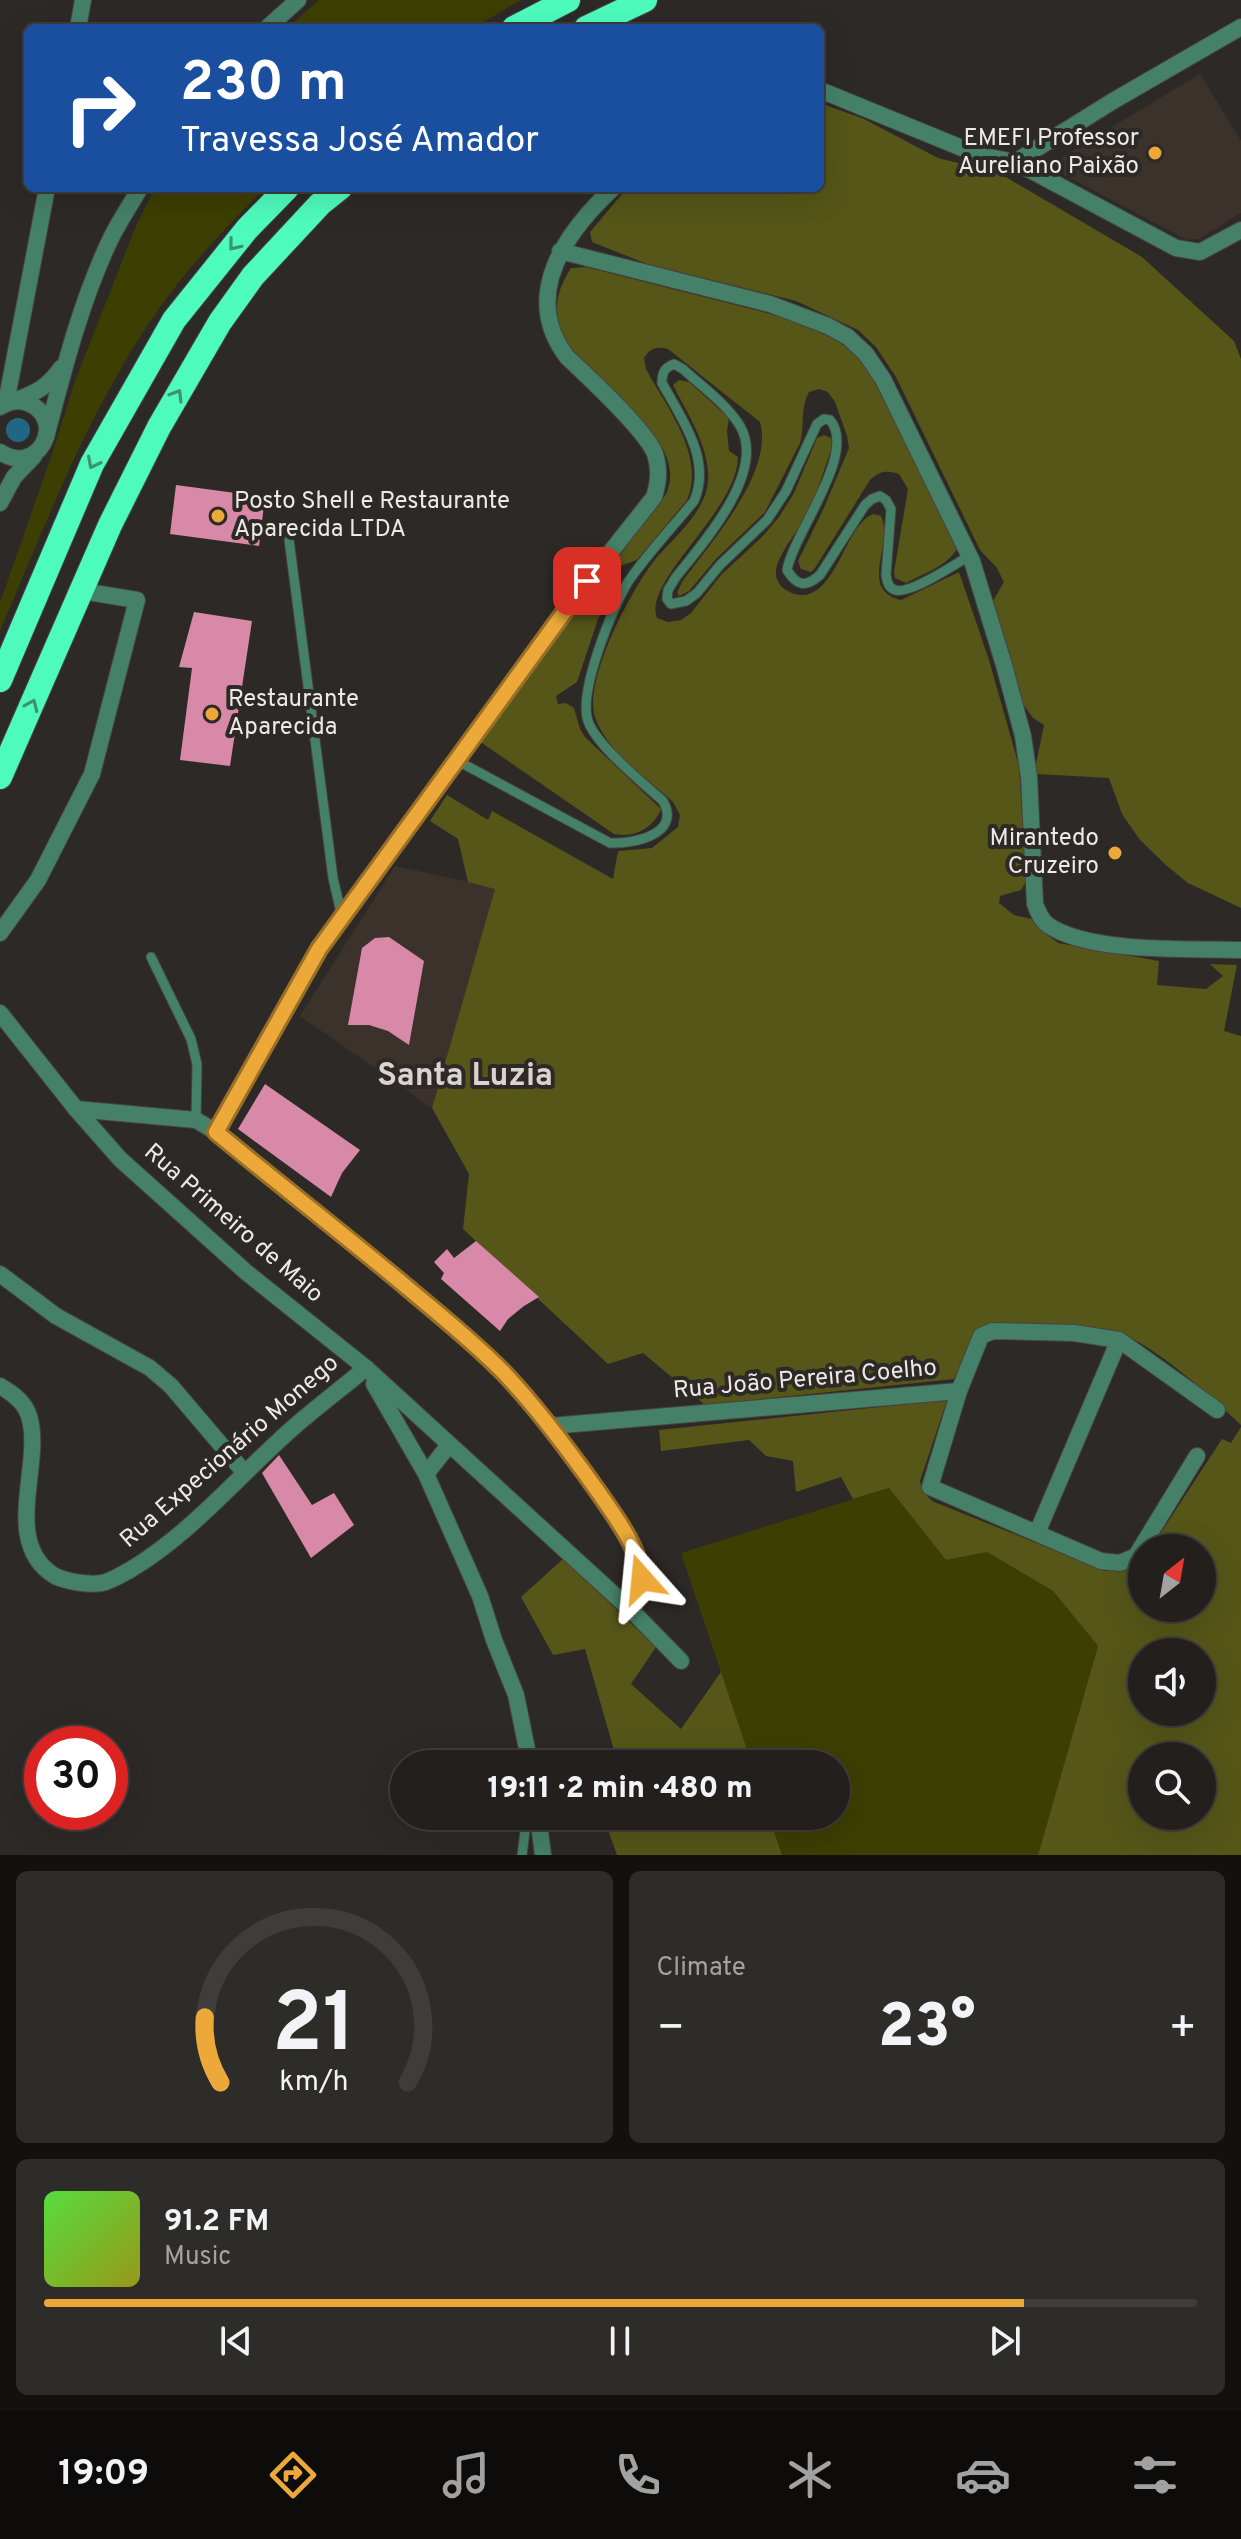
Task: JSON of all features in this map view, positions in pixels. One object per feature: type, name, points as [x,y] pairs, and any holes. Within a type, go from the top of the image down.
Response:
[{"type":"highway","points":[[507,24],[542,0]]},
{"type":"highway","points":[[522,24],[568,0]]},
{"type":"highway","points":[[594,24],[645,0]]},
{"type":"highway","points":[[0,680],[92,464],[174,320],[247,229],[283,192]]},
{"type":"highway","points":[[0,777],[110,525],[159,427],[220,322],[253,276],[335,192]]},
{"type":"street","points":[[79,24],[83,0]]},
{"type":"street","points":[[271,24],[298,0]]},
{"type":"street","points":[[1015,162],[1241,27]]},
{"type":"street","points":[[824,92],[979,155],[1015,162],[1176,248],[1200,252],[1241,230]]},
{"type":"street","points":[[7,404],[46,192]]},
{"type":"street","points":[[0,503],[14,477],[42,444],[90,285],[113,234],[138,192]]},
{"type":"street","points":[[216,1132],[319,949],[560,616],[654,497],[659,483],[658,467],[648,441],[567,357],[551,328],[549,292],[560,251],[580,221],[609,192]]},
{"type":"street","points":[[560,251],[802,314],[848,337],[866,354],[883,379],[969,556],[1004,665],[1023,736],[1029,777],[1035,904],[1040,917],[1067,935],[1097,942],[1145,949],[1241,950]]},
{"type":"street","points":[[7,404],[34,394],[47,385],[66,360]]},
{"type":"street","points":[[0,452],[12,459],[22,459],[42,444],[47,426],[43,415],[35,407],[25,402],[7,404]]},
{"type":"street","points":[[0,933],[38,880],[92,774],[137,600],[82,591]]},
{"type":"street","name":"Rua Primeiro de Maio","points":[[0,1013],[120,1159],[246,1272],[366,1368],[632,1611],[681,1661]]},
{"type":"street","points":[[76,1109],[196,1120],[216,1132],[463,1334],[505,1374],[550,1426],[591,1481],[632,1546],[641,1566],[643,1588],[632,1611]]},
{"type":"street","points":[[0,1274],[56,1316],[150,1368],[171,1386],[245,1473]]},
{"type":"street","points":[[959,1391],[981,1336],[993,1331],[1074,1333],[1119,1340],[1217,1410]]},
{"type":"street","points":[[1037,1533],[1119,1340]]},
{"type":"street","points":[[366,1368],[426,1474],[480,1596],[516,1695],[527,1750]]},
{"type":"street","name":"Rua Expecionário Monego","points":[[0,1386],[23,1405],[31,1425],[25,1495],[28,1535],[33,1553],[40,1563],[62,1580],[102,1583],[147,1560],[295,1426],[366,1368]]},
{"type":"street","name":"Rua João Pereira Coelho","points":[[550,1426],[959,1391],[930,1487],[1101,1561],[1120,1563],[1136,1556],[1197,1456]]},
{"type":"street","points":[[426,1474],[449,1445]]},
{"type":"street","points":[[540,1830],[543,1855]]},
{"type":"lane","points":[[456,760],[610,843],[627,844],[645,840],[659,830],[666,820],[668,810],[663,801],[599,740],[588,722],[585,704],[588,683],[601,644],[628,583],[694,501],[700,488],[701,471],[696,451],[662,383],[662,375],[674,364],[734,417],[742,428],[746,461],[734,496],[668,590],[667,599],[671,604],[686,601],[697,593],[720,565],[767,520],[786,491],[817,424],[824,419],[835,426],[838,440],[815,511],[789,559],[787,570],[793,581],[801,584],[811,582],[820,575],[865,505],[880,496],[891,509],[886,575],[888,584],[894,590],[914,587],[969,556]]},
{"type":"lane","points":[[288,532],[333,878],[342,917]]},
{"type":"lane","points":[[151,957],[191,1039],[197,1064],[196,1120]]},
{"type":"lane","points":[[522,1855],[525,1830]]},
{"type":"shaded area","points":[[319,0],[521,0],[480,24],[292,24]]},
{"type":"shaded area","name":"EMEFI Professor Aureliano Paixão","points":[[1200,74],[1241,141],[1241,213],[1199,239],[1187,240],[1047,166]]},
{"type":"shaded area","points":[[824,104],[864,119],[938,158],[999,173],[1142,257],[1234,341],[1241,359],[1241,908],[1188,883],[1140,840],[1122,814],[1109,778],[1036,774],[1044,725],[1033,718],[1023,704],[993,601],[1004,582],[997,568],[980,550],[896,377],[876,347],[858,330],[796,301],[647,264],[592,242],[590,232],[623,193],[824,192]]},
{"type":"shaded area","points":[[153,192],[262,192],[179,282],[124,363],[78,450],[0,631],[0,603],[75,381],[136,226]]},
{"type":"shaded area","points":[[586,267],[794,320],[838,341],[855,354],[879,386],[957,549],[941,565],[906,583],[895,578],[908,489],[899,474],[883,472],[870,480],[815,568],[811,572],[801,569],[798,561],[849,448],[835,402],[828,392],[819,389],[809,392],[806,398],[800,443],[765,512],[716,559],[689,591],[679,596],[677,593],[682,582],[723,528],[749,485],[762,442],[760,422],[668,349],[657,348],[649,352],[644,358],[646,369],[673,415],[688,449],[692,483],[687,500],[637,560],[615,568],[614,589],[598,619],[577,682],[556,696],[558,704],[566,703],[574,708],[585,737],[661,809],[648,827],[629,835],[614,834],[479,741],[666,494],[670,470],[661,446],[644,424],[578,357],[563,333],[557,308],[561,287],[571,268]]},
{"type":"shaded area","points":[[679,380],[689,382],[729,418],[729,451],[738,457],[734,478],[723,500],[663,585],[656,603],[657,618],[668,622],[681,620],[691,613],[721,575],[779,517],[794,493],[817,438],[824,435],[831,438],[832,448],[815,496],[781,556],[776,570],[777,579],[786,590],[801,595],[813,593],[832,572],[855,531],[873,514],[881,516],[884,527],[879,576],[881,586],[888,594],[901,600],[959,572],[989,660],[1019,766],[1026,882],[1021,890],[1000,896],[999,903],[1014,915],[1032,919],[1058,943],[1159,961],[1157,985],[1206,989],[1223,976],[1210,964],[1237,965],[1224,1031],[1241,1036],[1241,1425],[1177,1369],[1139,1343],[1105,1329],[1061,1326],[987,1324],[974,1333],[954,1379],[705,1405],[643,1353],[608,1364],[463,1229],[469,1174],[432,1108],[495,889],[468,882],[458,839],[430,821],[447,795],[488,820],[492,811],[613,879],[618,851],[652,848],[678,827],[680,815],[673,802],[609,742],[595,717],[593,701],[603,657],[624,610],[648,570],[689,522],[706,493],[706,457],[673,385]]},
{"type":"shaded area","points":[[395,866],[496,888],[432,1108],[300,1016]]},
{"type":"shaded area","points":[[947,1400],[920,1481],[922,1490],[932,1501],[1106,1571],[1128,1567],[1128,1622],[1216,1622],[1216,1534],[1160,1534],[1222,1439],[1231,1443],[1241,1427],[1241,1855],[1038,1855],[1098,1646],[1053,1591],[987,1552],[946,1560],[889,1488],[853,1499],[841,1477],[796,1492],[793,1461],[766,1456],[749,1440],[661,1451],[659,1430]]},
{"type":"shaded area","points":[[889,1488],[946,1560],[987,1552],[1053,1591],[1098,1646],[1038,1855],[782,1855],[774,1830],[850,1830],[850,1750],[747,1750],[681,1553]]},
{"type":"shaded area","points":[[563,1559],[656,1647],[631,1684],[681,1729],[721,1672],[747,1750],[614,1750],[585,1649],[553,1655],[521,1597]]},
{"type":"shaded area","points":[[608,1830],[774,1830],[782,1855],[617,1855]]},
{"type":"water","points":[[18,418],[29,425],[30,430],[23,441],[18,442],[7,435],[6,430],[13,419]]},
{"type":"building","name":"Posto Shell e Restaurante Aparecida LTDA","points":[[176,485],[265,497],[259,546],[170,534]]},
{"type":"building","name":"Restaurante Aparecida","points":[[194,612],[252,621],[230,766],[180,760],[192,668],[179,667]]},
{"type":"building","points":[[389,937],[424,961],[409,1045],[388,1031],[369,1025],[348,1025],[362,948],[375,938]]},
{"type":"building","points":[[265,1084],[360,1150],[342,1173],[331,1197],[238,1129]]},
{"type":"building","points":[[476,1241],[539,1297],[508,1319],[500,1331],[441,1279],[444,1273],[434,1262],[447,1249],[454,1258]]},
{"type":"building","points":[[279,1455],[312,1505],[334,1493],[354,1525],[311,1558],[262,1473]]},
{"type":"place","name":"EMEFI Professor Aureliano Paixão","points":[[1155,153]]},
{"type":"place","name":"Posto Shell e Restaurante Aparecida LTDA","points":[[218,516]]},
{"type":"place","name":"Restaurante Aparecida","points":[[212,714]]},
{"type":"place","name":"Mirantedo Cruzeiro","points":[[1115,853]]},
{"type":"district","name":"Santa Luzia","points":[[465,1077]]},
{"type":"route","points":[[587,581],[319,949],[216,1132],[463,1334],[505,1374],[569,1449],[606,1503],[632,1546],[641,1566],[642,1579]]}]
